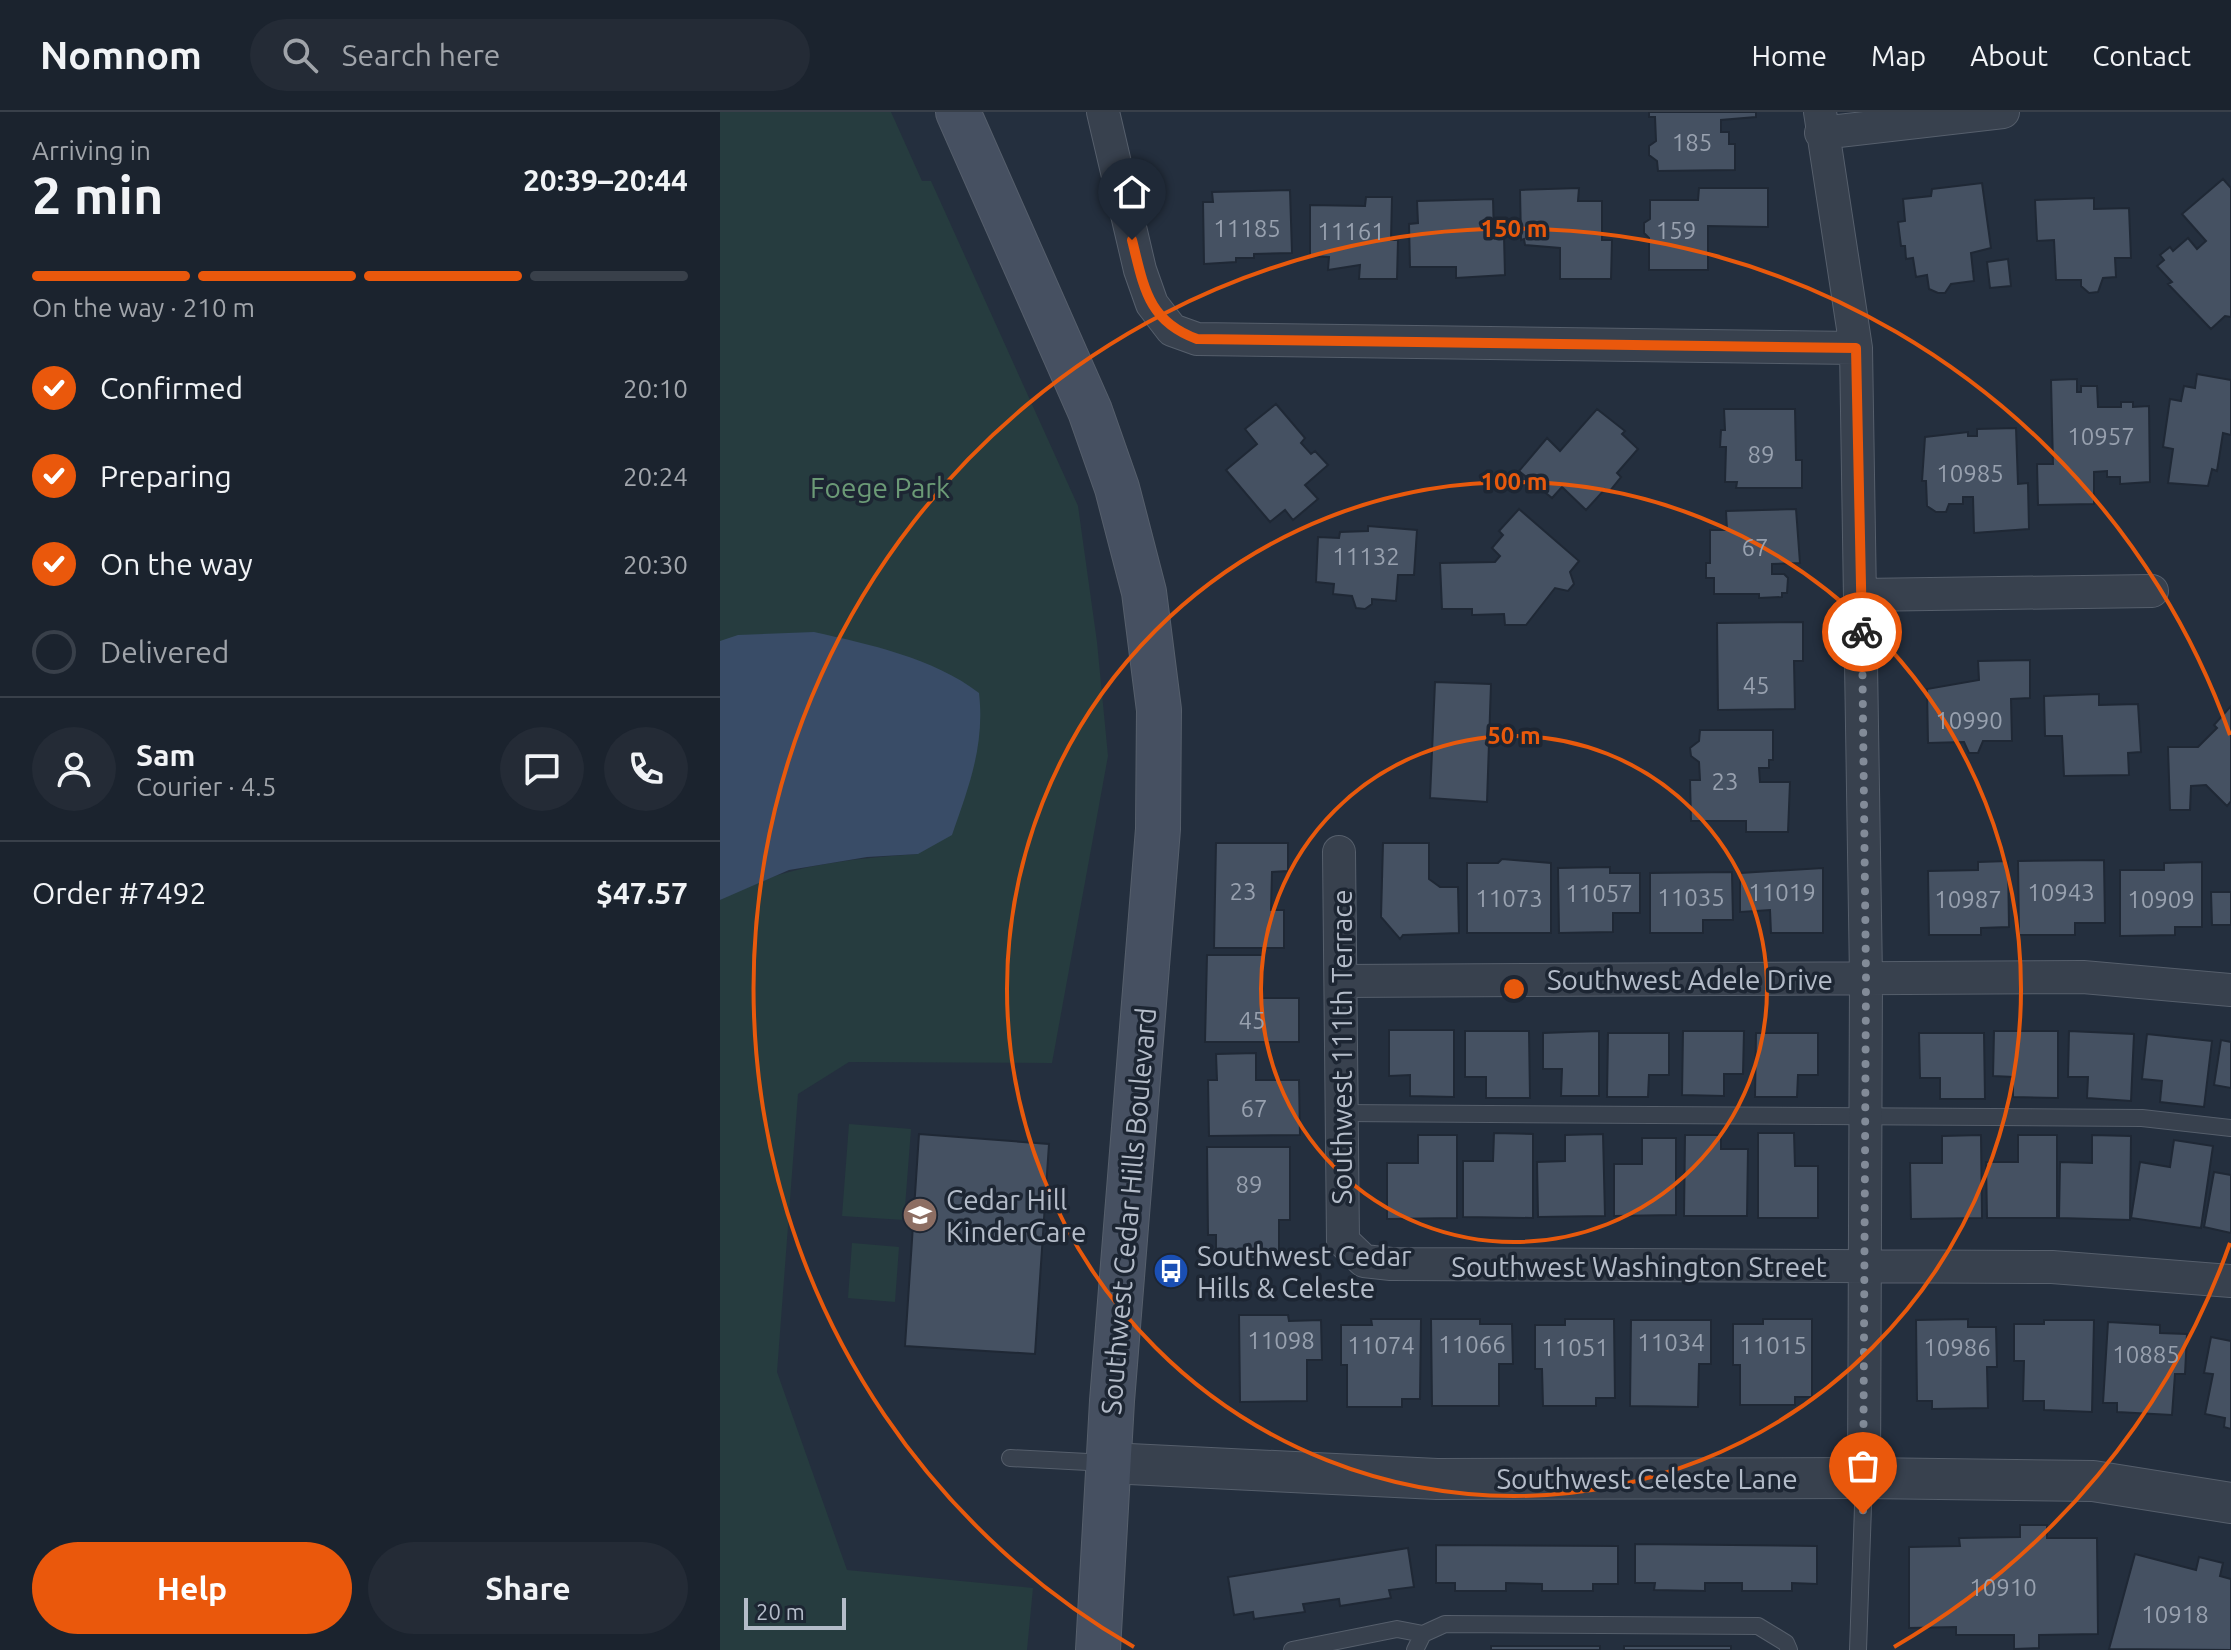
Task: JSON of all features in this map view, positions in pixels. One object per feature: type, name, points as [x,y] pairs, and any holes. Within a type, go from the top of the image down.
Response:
[{"type":"main road","name":"Southwest Cedar Hills Boulevard","points":[[958,112],[1090,411],[1117,488],[1144,592],[1153,643],[1161,771],[1098,1650]]},
{"type":"street","points":[[1103,112],[1136,255],[1152,304],[1172,330],[1197,339],[1856,348]]},
{"type":"street","points":[[1864,1478],[1866,978],[1856,348],[1820,123],[2003,112]]},
{"type":"street","points":[[1861,595],[2152,591]]},
{"type":"street","name":"Southwest 111th Terrace","points":[[1339,852],[1343,1241]]},
{"type":"street","name":"Southwest Adele Drive","points":[[1341,981],[2083,977],[2231,990]]},
{"type":"street","name":"Southwest Washington Street","points":[[1343,1241],[1364,1261],[1391,1264],[2052,1267],[2231,1281]]},
{"type":"street","name":"Southwest Celeste Lane","points":[[1109,1463],[1437,1479],[2093,1481],[2231,1503]]},
{"type":"lane","points":[[1342,1113],[2142,1118],[2231,1128]]},
{"type":"lane","points":[[1010,1458],[1109,1463]]},
{"type":"lane","points":[[1858,1650],[1864,1478]]},
{"type":"lane","points":[[1292,1650],[1397,1629],[1423,1634],[1445,1624],[1758,1626],[1786,1643],[1789,1650]]},
{"type":"lane","points":[[1415,1650],[1423,1634]]},
{"type":"green space","name":"Foege Park","points":[[720,112],[891,112],[922,181],[931,181],[1078,506],[1097,642],[1108,756],[1052,1063],[849,1062],[798,1094],[777,1372],[847,1570],[1033,1588],[1027,1650],[720,1650],[720,900],[743,888],[791,871],[867,858],[918,854],[720,834]]},
{"type":"green space","points":[[849,1124],[911,1129],[904,1220],[842,1216]]},
{"type":"green space","points":[[852,1243],[899,1247],[895,1302],[848,1298]]},
{"type":"water","points":[[814,632],[921,661],[979,693],[978,748],[952,835],[918,854],[867,857],[789,870],[720,900],[720,641],[738,635]]},
{"type":"building","points":[[1649,112],[1756,112],[1756,117],[1721,120],[1721,132],[1729,132],[1729,144],[1735,144],[1735,170],[1658,171],[1657,161],[1649,155],[1649,146],[1656,141],[1655,117],[1649,117]]},
{"type":"building","points":[[2223,179],[2231,188],[2231,317],[2225,316],[2211,329],[2168,284],[2172,282],[2157,266],[2164,260],[2160,255],[2170,247],[2173,251],[2188,238],[2197,249],[2206,241],[2182,214]]},
{"type":"building","points":[[1982,183],[1991,248],[1971,253],[1974,281],[1951,284],[1945,293],[1929,289],[1927,275],[1916,277],[1913,258],[1906,259],[1905,246],[1901,246],[1898,222],[1905,221],[1903,199],[1931,196],[1932,189]]},
{"type":"building","points":[[1579,188],[1578,201],[1602,201],[1602,240],[1612,240],[1611,279],[1560,279],[1560,248],[1525,245],[1524,239],[1521,240],[1520,190]]},
{"type":"building","points":[[1699,188],[1768,188],[1768,227],[1708,226],[1708,270],[1649,270],[1649,238],[1644,233],[1644,223],[1650,219],[1650,200],[1698,200]]},
{"type":"building","points":[[1290,190],[1292,253],[1254,254],[1254,258],[1236,258],[1236,262],[1204,264],[1203,202],[1213,202],[1212,192]]},
{"type":"building","points":[[1366,197],[1392,197],[1391,240],[1398,240],[1397,279],[1359,279],[1360,265],[1328,270],[1329,257],[1310,256],[1310,205],[1365,206]]},
{"type":"building","points":[[2094,198],[2094,209],[2129,208],[2131,258],[2115,258],[2116,277],[2103,278],[2098,292],[2089,293],[2081,286],[2081,280],[2056,280],[2054,240],[2037,241],[2035,200]]},
{"type":"building","points":[[1493,199],[1494,236],[1504,236],[1505,275],[1456,278],[1456,267],[1410,267],[1409,224],[1418,223],[1417,201]]},
{"type":"building","points":[[2008,259],[2011,286],[1990,288],[1987,262]]},
{"type":"building","points":[[2197,374],[2231,380],[2231,435],[2223,433],[2217,471],[2212,469],[2208,486],[2168,483],[2173,449],[2163,447],[2170,399],[2181,401],[2184,386],[2195,388]]},
{"type":"building","points":[[2077,379],[2077,392],[2081,392],[2081,386],[2097,386],[2098,407],[2121,407],[2121,402],[2133,402],[2133,407],[2149,406],[2150,482],[2120,484],[2120,477],[2107,477],[2107,471],[2094,472],[2094,504],[2038,505],[2037,464],[2053,464],[2051,380]]},
{"type":"building","points":[[1276,404],[1305,438],[1301,443],[1311,454],[1315,451],[1328,465],[1305,485],[1318,499],[1293,520],[1285,510],[1270,522],[1226,470],[1257,444],[1245,429]]},
{"type":"building","points":[[1597,409],[1625,431],[1622,434],[1638,449],[1617,473],[1621,477],[1609,492],[1605,489],[1586,510],[1562,487],[1552,498],[1519,471],[1547,438],[1560,451]]},
{"type":"building","points":[[1724,409],[1795,409],[1796,460],[1802,460],[1802,488],[1736,488],[1737,482],[1725,482],[1726,447],[1720,447],[1721,430],[1725,430]]},
{"type":"building","points":[[2016,428],[2018,484],[2028,483],[2029,529],[1974,533],[1973,497],[1963,497],[1963,504],[1949,504],[1946,512],[1936,512],[1927,506],[1926,481],[1922,481],[1925,437],[1968,432],[1968,436],[1977,436],[1977,429]]},
{"type":"building","points":[[1519,509],[1579,561],[1570,572],[1574,584],[1568,591],[1555,588],[1526,625],[1505,625],[1504,614],[1472,615],[1472,609],[1442,609],[1440,563],[1495,562],[1500,556],[1492,548],[1503,535],[1499,531]]},
{"type":"building","points":[[1796,509],[1800,563],[1772,564],[1772,574],[1784,574],[1788,578],[1787,593],[1782,593],[1782,597],[1759,598],[1759,594],[1714,594],[1714,578],[1706,578],[1706,563],[1710,563],[1710,530],[1727,530],[1726,511]]},
{"type":"building","points":[[1368,526],[1417,530],[1414,575],[1398,575],[1396,601],[1372,599],[1372,604],[1365,609],[1356,608],[1352,596],[1333,594],[1334,584],[1316,582],[1318,537],[1339,538],[1340,532],[1368,531]]},
{"type":"building","points":[[1803,622],[1803,661],[1794,661],[1795,709],[1718,710],[1717,623]]},
{"type":"building","points":[[2030,660],[2030,698],[2011,699],[2012,741],[1983,741],[1978,753],[1969,753],[1964,742],[1928,743],[1927,689],[1979,680],[1978,661]]},
{"type":"building","points":[[1435,682],[1491,684],[1487,802],[1430,798]]},
{"type":"building","points":[[2099,694],[2099,705],[2138,704],[2141,752],[2128,753],[2129,775],[2064,776],[2062,736],[2045,736],[2044,696]]},
{"type":"building","points":[[2231,706],[2231,801],[2227,806],[2206,785],[2191,786],[2190,810],[2170,810],[2168,747],[2198,747],[2217,728],[2214,725]]},
{"type":"building","points":[[1700,730],[1773,730],[1773,760],[1769,760],[1769,768],[1759,768],[1760,782],[1790,782],[1788,832],[1746,832],[1746,821],[1691,821],[1690,780],[1700,780],[1699,762],[1691,756],[1690,748],[1699,741]]},
{"type":"building","points":[[1216,843],[1288,843],[1288,871],[1272,872],[1271,910],[1284,910],[1284,948],[1214,948]]},
{"type":"building","points":[[1383,843],[1429,843],[1429,879],[1440,887],[1458,887],[1459,933],[1403,935],[1400,939],[1381,917]]},
{"type":"building","points":[[1502,859],[1551,863],[1551,933],[1467,933],[1467,863],[1498,863]]},
{"type":"building","points":[[2104,860],[2105,923],[2075,923],[2075,935],[2019,935],[2018,861]]},
{"type":"building","points":[[2008,861],[2009,927],[1981,928],[1981,935],[1929,935],[1928,871],[1978,870],[1978,862]]},
{"type":"building","points":[[2202,862],[2202,927],[2175,927],[2175,935],[2120,936],[2120,870],[2164,870],[2164,863]]},
{"type":"building","points":[[1610,867],[1610,873],[1640,873],[1640,913],[1613,913],[1613,932],[1559,933],[1558,868]]},
{"type":"building","points":[[1823,868],[1823,933],[1771,933],[1770,910],[1740,912],[1740,873]]},
{"type":"building","points":[[1732,872],[1733,920],[1703,920],[1703,933],[1650,933],[1650,873]]},
{"type":"building","points":[[2211,892],[2231,892],[2231,925],[2212,925]]},
{"type":"building","points":[[1207,955],[1263,955],[1262,998],[1299,998],[1299,1042],[1205,1042]]},
{"type":"building","points":[[1389,1030],[1454,1030],[1454,1097],[1410,1096],[1410,1075],[1389,1076]]},
{"type":"building","points":[[1465,1031],[1529,1031],[1530,1098],[1486,1098],[1486,1077],[1465,1077]]},
{"type":"building","points":[[1599,1031],[1599,1096],[1561,1096],[1562,1069],[1543,1069],[1543,1033]]},
{"type":"building","points":[[1683,1031],[1744,1031],[1743,1074],[1724,1074],[1724,1096],[1682,1095]]},
{"type":"building","points":[[1994,1031],[2058,1031],[2058,1098],[2013,1097],[2013,1077],[1993,1076]]},
{"type":"building","points":[[2069,1031],[2134,1034],[2131,1101],[2087,1098],[2088,1077],[2068,1077]]},
{"type":"building","points":[[1608,1033],[1669,1033],[1669,1075],[1649,1075],[1648,1097],[1607,1097]]},
{"type":"building","points":[[1756,1033],[1818,1033],[1818,1075],[1798,1075],[1797,1097],[1755,1097]]},
{"type":"building","points":[[1919,1033],[1984,1033],[1985,1099],[1940,1099],[1940,1078],[1920,1078]]},
{"type":"building","points":[[2147,1034],[2212,1041],[2204,1107],[2160,1102],[2162,1081],[2142,1079]]},
{"type":"building","points":[[2221,1040],[2231,1042],[2231,1088],[2214,1085]]},
{"type":"building","points":[[1256,1053],[1256,1080],[1299,1080],[1300,1135],[1209,1136],[1208,1080],[1217,1080],[1216,1054]]},
{"type":"building","points":[[1494,1133],[1533,1134],[1533,1218],[1463,1217],[1463,1161],[1493,1161]]},
{"type":"building","points":[[1758,1133],[1794,1133],[1795,1166],[1818,1166],[1818,1218],[1758,1218]]},
{"type":"building","points":[[919,1134],[1049,1144],[1035,1354],[905,1346]]},
{"type":"building","points":[[1603,1134],[1605,1216],[1538,1217],[1537,1162],[1565,1161],[1565,1135]]},
{"type":"building","points":[[1418,1135],[1457,1135],[1457,1218],[1387,1219],[1387,1163],[1418,1163]]},
{"type":"building","points":[[1685,1135],[1721,1135],[1721,1149],[1748,1149],[1747,1216],[1684,1216]]},
{"type":"building","points":[[1981,1135],[1982,1218],[1911,1219],[1910,1163],[1942,1163],[1942,1136]]},
{"type":"building","points":[[2018,1135],[2057,1135],[2057,1218],[1987,1218],[1986,1162],[2018,1162]]},
{"type":"building","points":[[2092,1135],[2131,1136],[2130,1220],[2059,1218],[2060,1162],[2092,1163]]},
{"type":"building","points":[[1642,1138],[1676,1138],[1676,1215],[1614,1216],[1614,1164],[1642,1164]]},
{"type":"building","points":[[2174,1140],[2213,1146],[2201,1228],[2131,1218],[2140,1162],[2170,1167]]},
{"type":"building","points":[[1207,1147],[1290,1147],[1290,1220],[1279,1220],[1279,1258],[1241,1259],[1240,1250],[1216,1249],[1216,1235],[1208,1235]]},
{"type":"building","points":[[2214,1172],[2231,1175],[2231,1233],[2204,1227]]},
{"type":"building","points":[[1239,1315],[1288,1315],[1289,1321],[1321,1320],[1322,1360],[1307,1360],[1307,1401],[1240,1402]]},
{"type":"building","points":[[1371,1319],[1421,1319],[1420,1399],[1402,1399],[1402,1407],[1347,1407],[1347,1365],[1341,1365],[1341,1325],[1372,1325]]},
{"type":"building","points":[[1431,1319],[1480,1319],[1480,1324],[1512,1324],[1513,1364],[1499,1364],[1499,1406],[1432,1406]]},
{"type":"building","points":[[1565,1319],[1614,1319],[1615,1398],[1596,1398],[1596,1406],[1543,1406],[1542,1369],[1535,1369],[1535,1325],[1565,1325]]},
{"type":"building","points":[[1763,1319],[1812,1319],[1812,1397],[1795,1397],[1795,1405],[1740,1405],[1740,1365],[1733,1365],[1733,1324],[1763,1324]]},
{"type":"building","points":[[1968,1319],[1968,1327],[1996,1327],[1997,1367],[1987,1367],[1988,1408],[1932,1409],[1932,1401],[1917,1401],[1916,1320]]},
{"type":"building","points":[[1631,1320],[1711,1320],[1711,1364],[1699,1364],[1698,1407],[1630,1406]]},
{"type":"building","points":[[2044,1320],[2094,1320],[2092,1412],[2044,1410],[2044,1401],[2023,1401],[2024,1361],[2014,1361],[2014,1324],[2044,1324]]},
{"type":"building","points":[[2108,1322],[2160,1325],[2160,1333],[2187,1334],[2185,1374],[2175,1374],[2172,1415],[2117,1412],[2117,1403],[2103,1403]]},
{"type":"building","points":[[2211,1337],[2231,1341],[2231,1429],[2224,1427],[2225,1418],[2205,1414],[2213,1374],[2204,1373]]},
{"type":"building","points":[[2020,1525],[2047,1525],[2047,1538],[2097,1538],[2098,1634],[2039,1635],[2039,1648],[2014,1649],[2014,1635],[1956,1635],[1956,1627],[1909,1628],[1909,1547],[1960,1546],[1959,1538],[2020,1537]]},
{"type":"building","points":[[1635,1544],[1817,1546],[1817,1584],[1792,1583],[1792,1591],[1742,1591],[1742,1583],[1705,1583],[1705,1591],[1654,1590],[1655,1583],[1635,1583]]},
{"type":"building","points":[[1436,1545],[1618,1546],[1618,1584],[1593,1584],[1593,1591],[1542,1591],[1542,1584],[1506,1583],[1506,1591],[1455,1591],[1455,1583],[1436,1583]]},
{"type":"building","points":[[1408,1548],[1414,1587],[1389,1590],[1391,1598],[1340,1606],[1339,1599],[1303,1604],[1305,1612],[1254,1619],[1253,1612],[1234,1615],[1228,1577]]},
{"type":"building","points":[[2135,1554],[2196,1570],[2199,1557],[2223,1563],[2220,1576],[2231,1579],[2231,1650],[2109,1649]]},
{"type":"building","points":[[1491,1646],[1600,1646],[1600,1650],[1491,1650]]},
{"type":"building","points":[[1624,1646],[1731,1646],[1731,1650],[1624,1650]]},
{"type":"way so far","points":[[1862,632],[1866,978],[1863,1514]]},
{"type":"place","name":"Cedar Hill KinderCare","points":[[920,1215]]},
{"type":"place","name":"Southwest Cedar Hills & Celeste","points":[[1171,1271]]},
{"type":"route","points":[[1132,240],[1152,304],[1172,330],[1197,339],[1856,348],[1862,632]]}]
